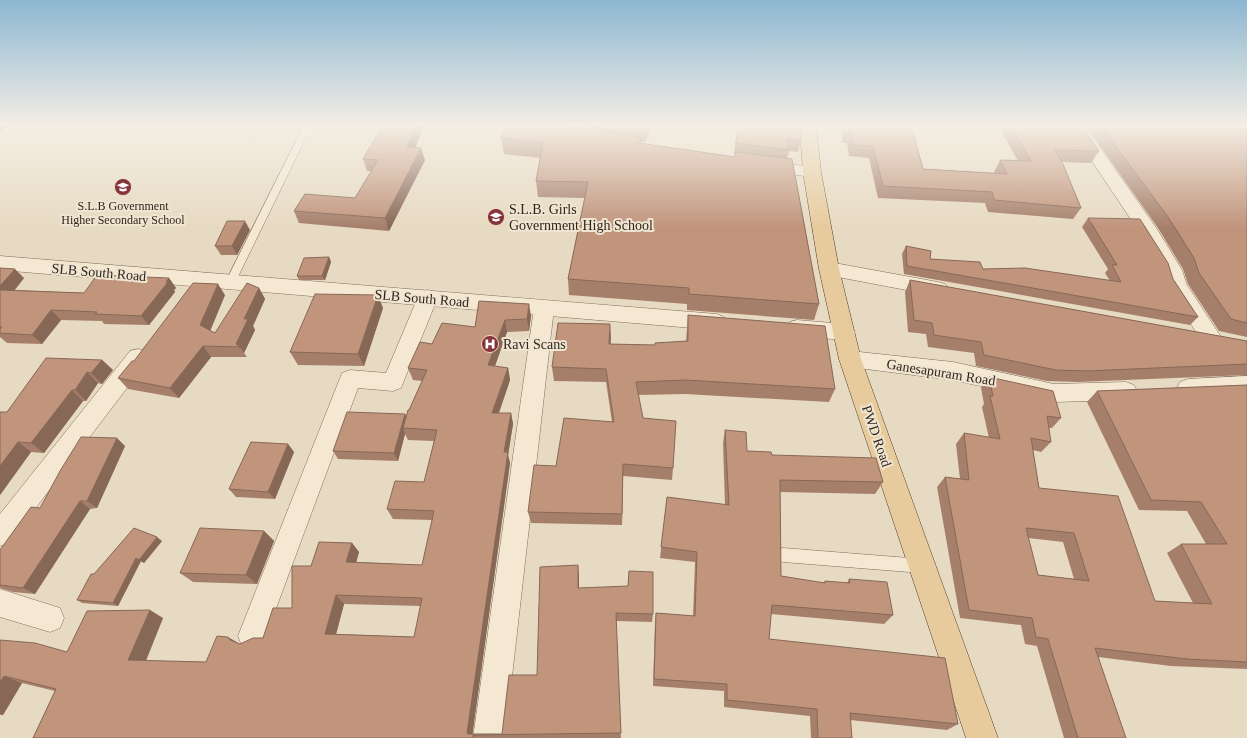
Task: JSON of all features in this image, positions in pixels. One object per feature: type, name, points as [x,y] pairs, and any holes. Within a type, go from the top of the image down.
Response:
[{"type":"main road","name":"PWD Road","points":[[811,159],[829,269],[850,359],[982,738]]},
{"type":"street","points":[[1099,159],[1150,232],[1172,270],[1177,286],[1217,339],[1186,333]]},
{"type":"street","points":[[750,164],[812,172]]},
{"type":"street","name":"SLB South Road","points":[[0,263],[733,323]]},
{"type":"street","points":[[829,269],[954,291]]},
{"type":"street","points":[[183,299],[197,280]]},
{"type":"street","points":[[252,636],[350,379],[393,382],[428,297]]},
{"type":"street","points":[[489,738],[544,308]]},
{"type":"street","points":[[781,327],[844,332]]},
{"type":"street","points":[[0,534],[149,342]]},
{"type":"street","name":"Ganesapuram Road","points":[[850,359],[953,371],[1054,393],[1143,390]]},
{"type":"street","points":[[1167,389],[1247,385]]},
{"type":"street","points":[[0,603],[50,618]]},
{"type":"lane","points":[[230,283],[291,159]]},
{"type":"lane","points":[[783,555],[922,566]]},
{"type":"building","points":[[370,159],[415,159],[385,218],[294,211],[305,194],[355,198],[378,160]]},
{"type":"building","points":[[540,159],[792,159],[819,304],[689,294],[689,288],[568,279],[588,182],[536,181]]},
{"type":"building","points":[[876,159],[920,159],[923,169],[1007,174],[1000,160],[1031,161],[1030,159],[1060,159],[1081,208],[994,200],[992,192],[883,186]]},
{"type":"building","points":[[1125,159],[1247,159],[1247,323],[1231,319],[1199,273],[1194,258],[1168,217]]},
{"type":"building","points":[[1088,218],[1140,219],[1168,263],[1173,279],[1198,317],[907,266],[906,246],[931,251],[930,259],[980,262],[983,269],[1025,268],[1121,282],[1112,265],[1117,265]]},
{"type":"building","points":[[227,221],[245,221],[232,246],[215,246]]},
{"type":"building","points":[[329,257],[322,276],[297,276],[304,258]]},
{"type":"building","points":[[0,268],[15,269],[0,286]]},
{"type":"building","points":[[97,275],[169,278],[166,282],[168,282],[141,316],[51,310],[32,335],[0,333],[0,329],[2,327],[0,327],[0,290],[84,293]]},
{"type":"building","points":[[910,280],[1247,341],[1247,364],[1087,371],[1056,370],[984,355],[981,342],[934,335],[932,323],[914,320]]},
{"type":"building","points":[[193,283],[218,284],[200,325],[215,333],[247,283],[259,288],[244,319],[248,319],[236,344],[240,347],[203,346],[170,388],[118,378],[132,361],[134,361]]},
{"type":"building","points":[[315,294],[378,295],[358,354],[290,352]]},
{"type":"building","points":[[479,301],[529,304],[527,319],[505,320],[488,365],[508,368],[492,413],[511,413],[504,452],[508,452],[467,733],[502,734],[509,675],[537,675],[540,567],[578,565],[578,588],[628,586],[629,571],[653,572],[653,614],[616,613],[621,733],[473,735],[473,738],[33,738],[56,689],[4,676],[0,682],[0,640],[35,643],[67,652],[87,611],[150,610],[128,660],[206,662],[217,636],[228,637],[230,640],[240,644],[253,638],[263,638],[273,608],[292,608],[292,566],[311,566],[319,542],[352,543],[346,562],[422,565],[434,511],[387,509],[395,481],[424,482],[437,430],[403,428],[408,410],[427,370],[408,368],[420,342],[432,344],[442,323],[475,327]],"holes":[[[336,595],[422,598],[414,637],[325,634]]]},
{"type":"building","points":[[688,315],[825,326],[835,389],[686,380],[636,382],[643,418],[676,421],[673,468],[623,464],[622,514],[528,512],[534,465],[556,466],[564,418],[614,422],[606,369],[552,367],[558,323],[610,324],[609,344],[655,345],[655,343],[688,341]]},
{"type":"building","points":[[46,358],[102,360],[91,373],[87,372],[75,390],[72,390],[31,443],[18,442],[0,466],[0,412],[7,412]]},
{"type":"building","points":[[989,377],[1053,391],[1061,418],[1047,416],[1051,442],[1031,438],[1039,488],[1118,496],[1155,601],[1212,604],[1181,544],[1227,544],[1201,502],[1151,500],[1097,391],[1247,385],[1247,662],[1187,659],[1095,648],[1126,738],[1078,738],[1048,639],[1036,637],[1032,618],[969,610],[945,477],[969,480],[964,433],[1000,439],[990,396],[993,396]],"holes":[[[1026,528],[1074,533],[1089,581],[1038,575]]]},
{"type":"building","points":[[347,412],[405,414],[394,453],[333,451]]},
{"type":"building","points":[[725,430],[746,432],[747,451],[771,452],[772,455],[876,458],[883,482],[780,480],[781,576],[825,583],[825,581],[850,583],[849,579],[887,582],[893,615],[772,605],[769,639],[945,658],[958,724],[850,713],[852,738],[818,738],[817,709],[727,700],[727,684],[654,679],[656,613],[695,616],[697,552],[661,547],[667,497],[729,505]]},
{"type":"building","points":[[81,437],[117,438],[87,501],[80,501],[23,588],[0,585],[0,550],[31,507],[40,508]]},
{"type":"building","points":[[251,442],[288,444],[268,492],[229,489]]},
{"type":"building","points":[[134,528],[157,537],[139,560],[136,558],[113,603],[77,600],[91,574],[94,574]]},
{"type":"building","points":[[200,528],[264,531],[246,575],[180,573]]},
{"type":"place","name":"S.L.B Government Higher Secondary School","points":[[123,187]]},
{"type":"place","name":"S.L.B. Girls Government High School","points":[[496,217]]},
{"type":"place","name":"Ravi Scans","points":[[490,344]]}]
